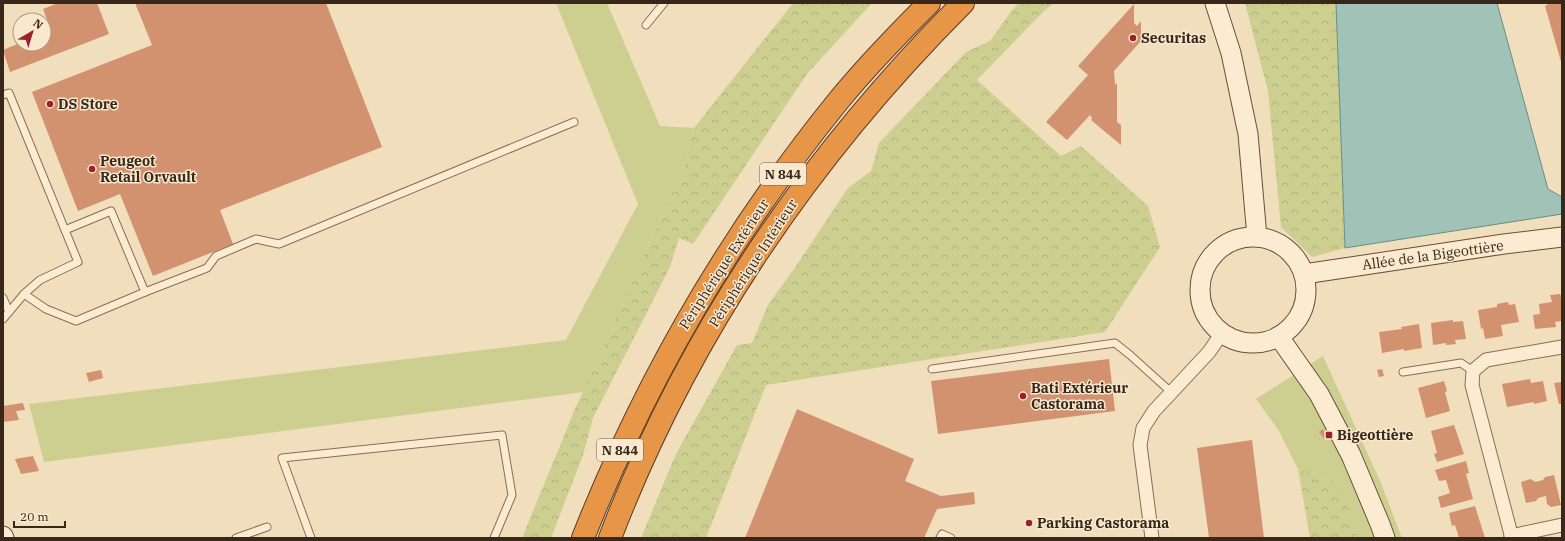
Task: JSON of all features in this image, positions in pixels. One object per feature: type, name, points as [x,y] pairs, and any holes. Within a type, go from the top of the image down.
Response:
[{"type":"highway","name":"Périphérique Extérieur","points":[[583,538],[626,436],[659,371],[697,303],[740,233],[782,174],[840,100],[884,49],[929,3]]},
{"type":"highway","name":"Périphérique Intérieur","points":[[610,538],[627,494],[682,378],[746,269],[803,187],[854,122],[903,66],[963,3]]},
{"type":"main road","points":[[1215,3],[1231,53],[1248,134],[1257,237]]},
{"type":"main road","points":[[1257,237],[1272,240],[1286,248],[1297,260],[1304,274],[1306,292],[1303,310],[1293,325],[1279,337],[1265,342],[1250,343],[1235,340],[1222,333],[1208,319],[1200,301],[1200,281],[1207,263],[1220,248],[1237,238],[1257,237]]},
{"type":"main road","name":"Allée de la Bigeottière","points":[[1304,274],[1496,245],[1562,237]]},
{"type":"main road","points":[[1279,337],[1319,394],[1347,448],[1380,524],[1384,538]]},
{"type":"street","points":[[1152,538],[1142,458],[1141,435],[1147,421],[1171,392],[1209,352],[1222,333]]},
{"type":"street","points":[[1562,347],[1486,360],[1473,371],[1472,385],[1512,537],[1562,525]]},
{"type":"lane","points":[[646,25],[664,3]]},
{"type":"lane","points":[[3,95],[9,93],[78,262],[40,280],[24,294],[3,319]]},
{"type":"lane","points":[[24,294],[46,309],[76,321],[207,268],[216,256],[256,239],[279,244],[574,122]]},
{"type":"lane","points":[[65,230],[112,211],[145,292]]},
{"type":"lane","points":[[3,298],[9,312]]},
{"type":"lane","points":[[932,369],[1115,343],[1171,392]]},
{"type":"lane","points":[[1403,372],[1461,363],[1473,371]]},
{"type":"lane","points":[[311,538],[282,458],[502,435],[512,495],[494,538]]},
{"type":"lane","points":[[236,538],[267,527]]},
{"type":"lane","points":[[940,538],[942,534],[951,538]]},
{"type":"green space","points":[[556,3],[607,3],[660,126],[694,128],[684,167],[583,392],[44,462],[29,404],[566,340],[638,204]]},
{"type":"green space","points":[[793,3],[872,3],[807,74],[693,244],[679,238],[670,267],[593,418],[583,455],[551,538],[522,538],[575,409],[684,167],[694,128]]},
{"type":"green space","points":[[1019,3],[1054,3],[1045,10],[977,80],[1061,156],[1081,146],[1148,206],[1160,247],[1105,332],[766,385],[706,538],[641,538],[676,454],[737,345],[752,343],[768,305],[848,188],[871,171],[879,143],[966,52],[990,41],[1012,10]]},
{"type":"green space","points":[[1245,3],[1336,3],[1345,248],[1312,257],[1281,227],[1268,91]]},
{"type":"green space","points":[[1323,356],[1381,483],[1402,538],[1358,538],[1340,483],[1298,469],[1279,431],[1256,399]]},
{"type":"green space","points":[[1298,469],[1340,483],[1358,538],[1310,538]]},
{"type":"water","points":[[1336,3],[1497,3],[1548,189],[1562,197],[1562,214],[1345,248]]},
{"type":"building","points":[[58,3],[97,3],[109,34],[10,72],[3,50],[12,46],[12,52],[52,52],[52,12],[44,12],[43,9]]},
{"type":"building","points":[[135,3],[326,3],[382,147],[220,210],[233,244],[153,276],[120,194],[78,211],[32,92],[152,45]]},
{"type":"building","points":[[1550,3],[1562,3],[1562,65],[1545,6]]},
{"type":"building","points":[[1134,4],[1134,23],[1137,26],[1141,21],[1141,41],[1114,71],[1115,85],[1117,83],[1117,122],[1121,125],[1121,145],[1091,120],[1092,118],[1090,115],[1067,140],[1046,122],[1088,75],[1078,66]]},
{"type":"building","points":[[1560,294],[1562,297],[1562,321],[1555,322],[1556,327],[1535,329],[1533,315],[1540,314],[1539,304],[1552,302],[1550,295]]},
{"type":"building","points":[[1508,302],[1509,305],[1515,304],[1519,322],[1501,325],[1503,336],[1485,339],[1483,328],[1481,329],[1478,310],[1497,307],[1497,304]]},
{"type":"building","points":[[1453,320],[1453,322],[1463,321],[1466,339],[1455,340],[1456,344],[1446,345],[1446,343],[1433,345],[1431,323]]},
{"type":"building","points":[[1419,324],[1422,348],[1404,351],[1404,349],[1382,353],[1379,332],[1402,329],[1401,327]]},
{"type":"building","name":"Bati Extérieur Castorama","points":[[1109,359],[1115,411],[938,434],[931,381]]},
{"type":"building","points":[[1382,369],[1384,376],[1379,377],[1377,370]]},
{"type":"building","points":[[101,370],[103,378],[89,382],[86,373]]},
{"type":"building","points":[[1530,379],[1531,383],[1543,381],[1547,401],[1507,407],[1502,384]]},
{"type":"building","points":[[1444,381],[1450,411],[1426,418],[1418,388]]},
{"type":"building","points":[[1562,382],[1562,404],[1559,404],[1554,383]]},
{"type":"building","points":[[23,403],[25,410],[16,411],[19,420],[3,422],[3,406]]},
{"type":"building","points":[[797,409],[914,459],[905,481],[941,496],[974,492],[975,504],[937,509],[924,538],[745,538]]},
{"type":"building","points":[[1454,425],[1464,454],[1437,462],[1434,454],[1437,453],[1431,431]]},
{"type":"building","points":[[1323,429],[1327,436],[1324,439],[1319,432]]},
{"type":"building","points":[[1252,440],[1264,538],[1209,538],[1197,448]]},
{"type":"building","points":[[33,456],[39,471],[21,474],[15,459]]},
{"type":"building","points":[[1466,461],[1469,473],[1466,474],[1473,499],[1441,508],[1438,497],[1450,493],[1446,480],[1439,481],[1435,470]]},
{"type":"building","points":[[1554,475],[1561,505],[1551,507],[1547,504],[1546,496],[1538,498],[1536,501],[1526,503],[1521,482],[1531,479],[1535,482],[1543,480],[1545,477]]},
{"type":"building","points":[[1475,506],[1485,538],[1459,538],[1455,525],[1452,526],[1449,513]]},
{"type":"place","name":"Securitas","points":[[1133,38]]},
{"type":"place","name":"DS Store","points":[[50,104]]},
{"type":"place","name":"Peugeot Retail Orvault","points":[[92,169]]},
{"type":"place","name":"Bati Extérieur Castorama","points":[[1023,396]]},
{"type":"place","name":"Bigeottière","points":[[1329,435]]},
{"type":"place","name":"Parking Castorama","points":[[1029,523]]}]
